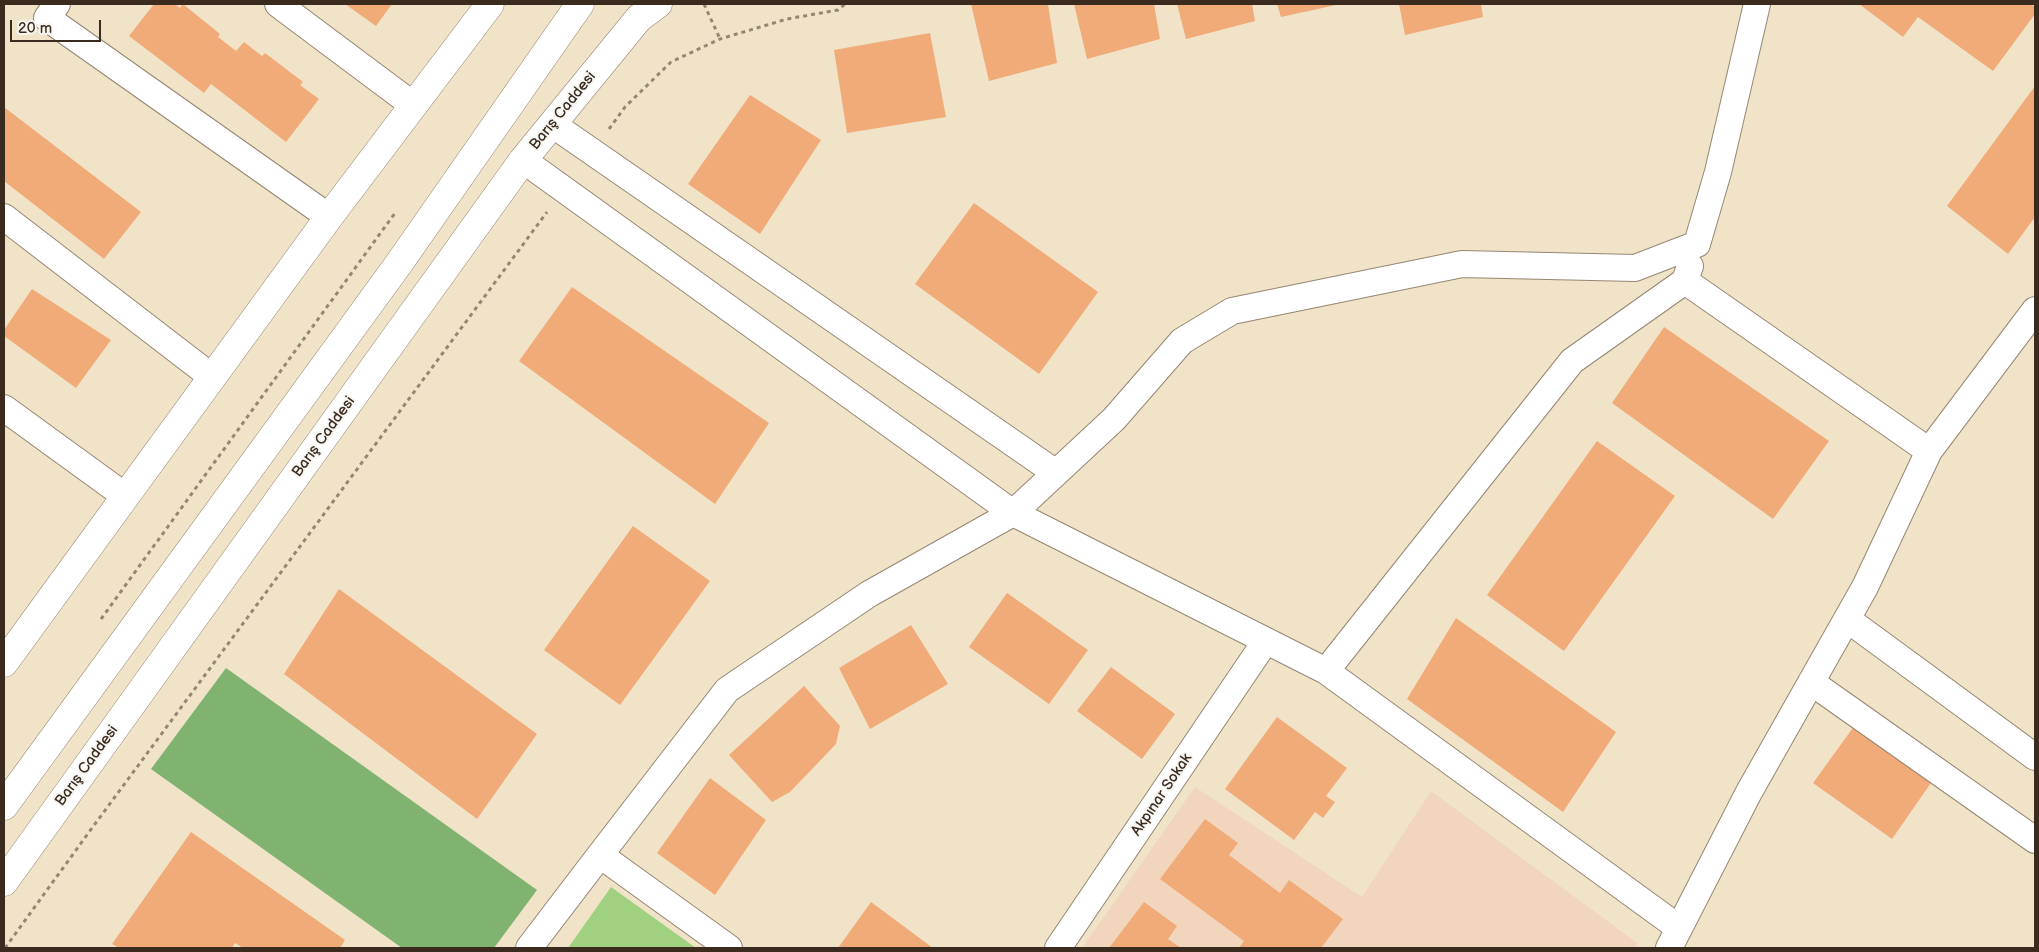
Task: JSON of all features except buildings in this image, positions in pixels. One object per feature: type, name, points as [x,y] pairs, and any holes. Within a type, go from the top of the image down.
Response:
[{"type":"main road","points":[[4,663],[328,217],[490,4]]},
{"type":"main road","points":[[4,806],[400,262],[580,4]]},
{"type":"main road","name":"Barış Caddesi","points":[[4,882],[523,160],[639,18],[658,4]]},
{"type":"street","points":[[57,4],[47,18],[328,217]]},
{"type":"street","points":[[278,4],[413,105]]},
{"type":"street","points":[[1326,672],[1572,360],[1685,282],[1718,172],[1757,4]]},
{"type":"street","points":[[552,124],[1056,473]]},
{"type":"street","points":[[523,160],[1013,513],[1326,672],[1674,938],[1749,792],[1865,587],[1929,451],[2035,310]]},
{"type":"street","points":[[4,216],[212,377]]},
{"type":"street","points":[[529,948],[727,690],[869,594],[1013,513],[1114,419],[1182,341],[1232,311],[1462,264],[1635,268],[1697,244]]},
{"type":"street","points":[[1685,282],[1929,451]]},
{"type":"street","points":[[4,408],[125,496]]},
{"type":"street","points":[[1847,619],[2035,757]]},
{"type":"street","name":"Akpınar Sokak","points":[[1058,948],[1265,642]]},
{"type":"street","points":[[1811,682],[2035,840]]},
{"type":"street","points":[[600,855],[729,948]]},
{"type":"path","points":[[704,4],[720,39]]},
{"type":"path","points":[[592,152],[624,107],[671,62],[720,39],[788,19],[838,10],[844,4]]},
{"type":"path","points":[[5,948],[564,190]]},
{"type":"path","points":[[95,626],[398,210]]},
{"type":"shaded area","points":[[1195,787],[1362,897],[1431,791],[1637,943],[1636,948],[1082,948]]},
{"type":"green space","points":[[226,668],[537,890],[494,948],[402,948],[151,769]]},
{"type":"green space","points":[[611,887],[696,948],[568,948]]}]
